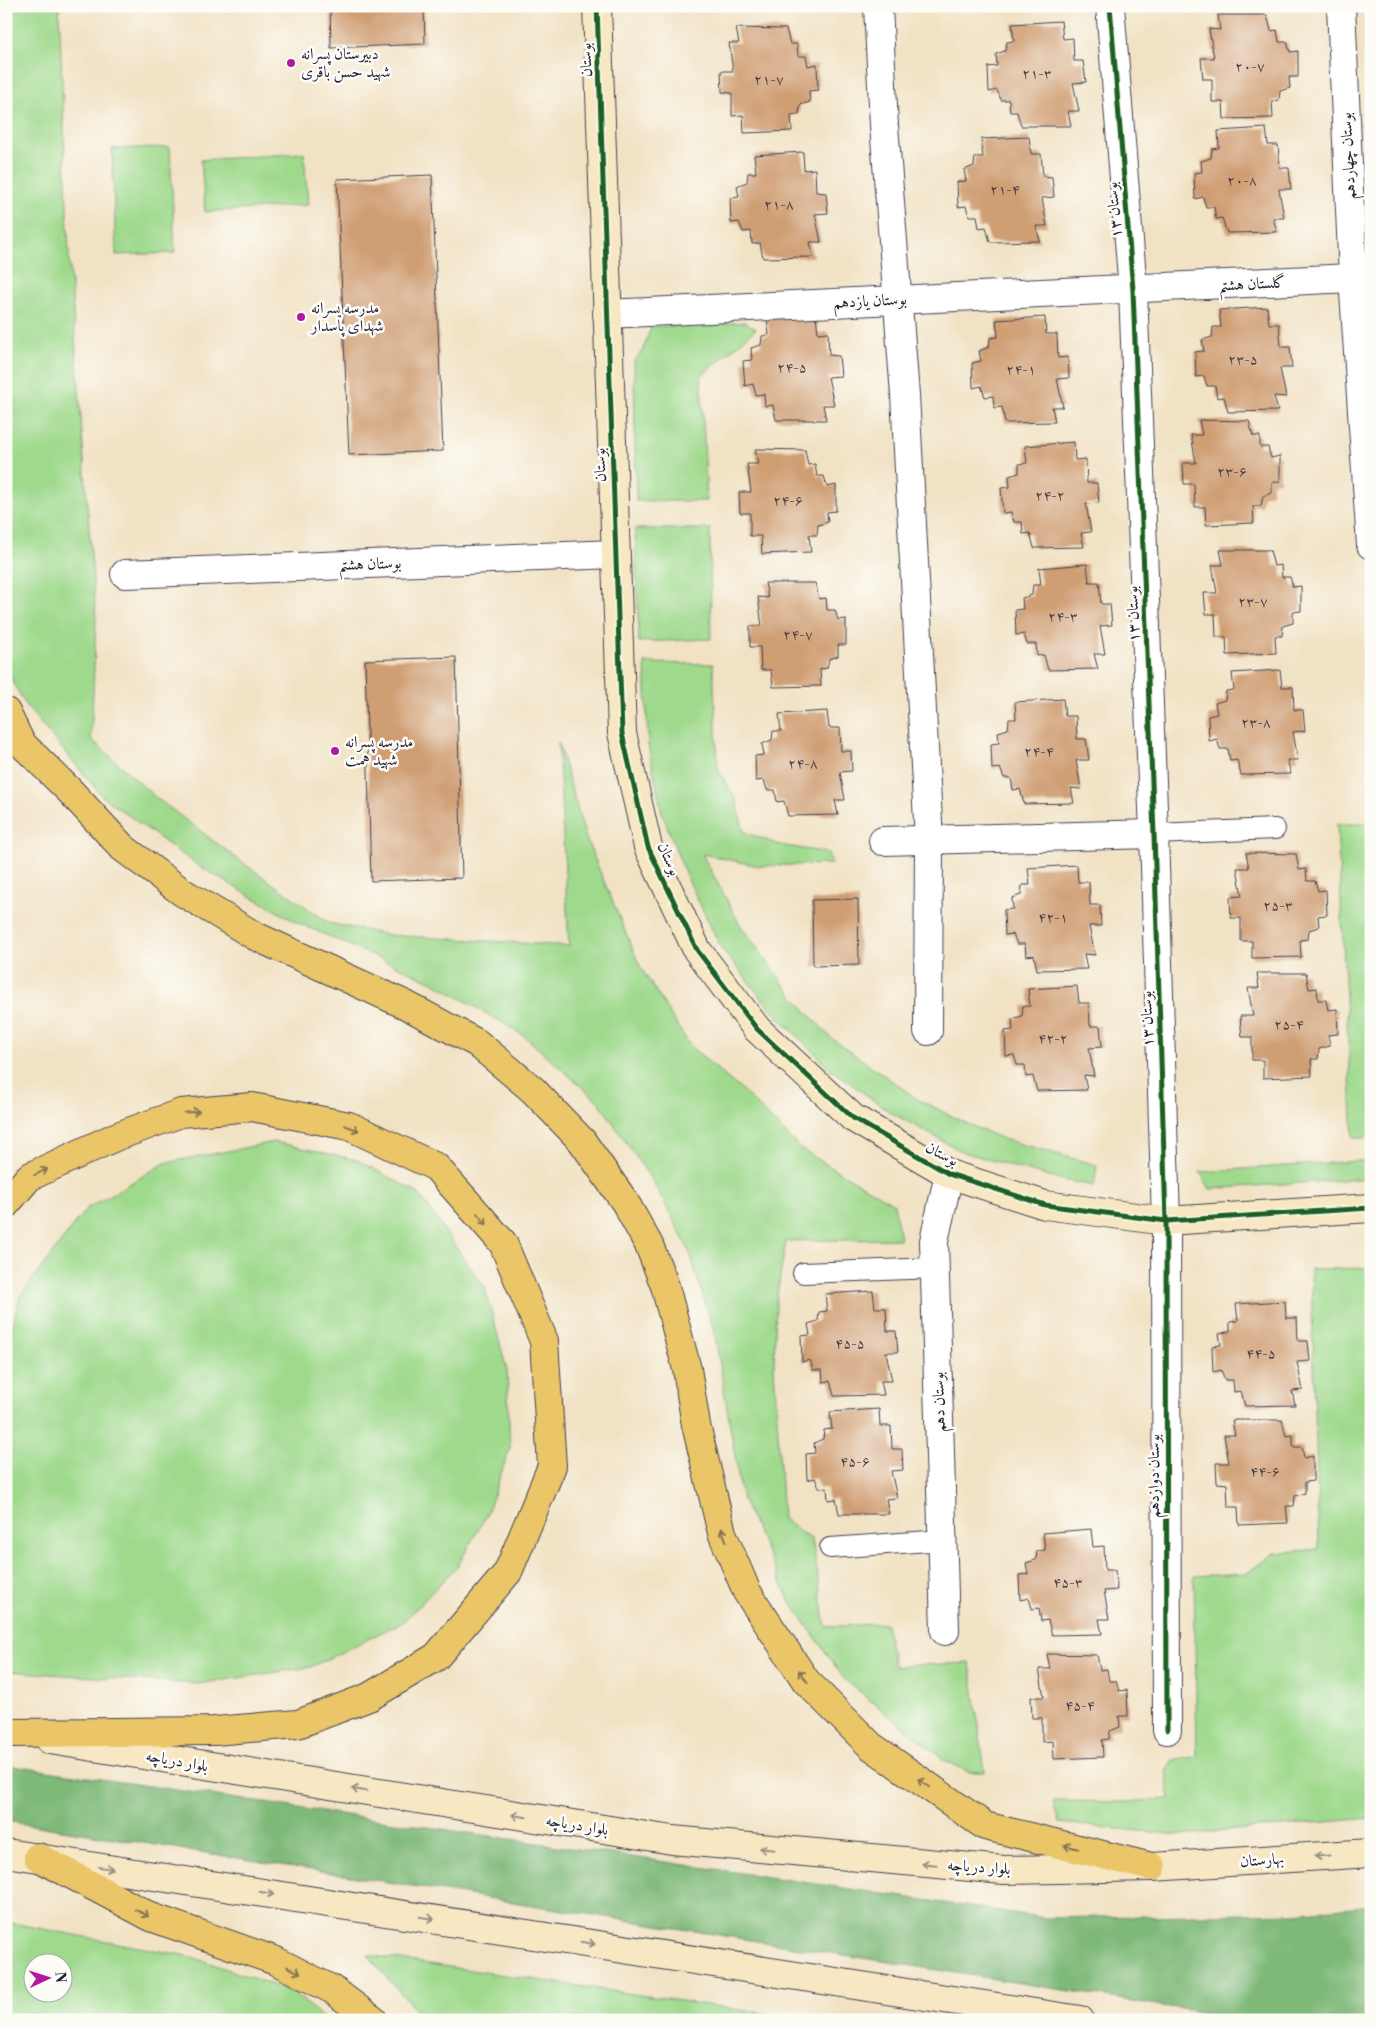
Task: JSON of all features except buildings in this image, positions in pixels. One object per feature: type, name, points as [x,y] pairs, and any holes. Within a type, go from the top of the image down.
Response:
[{"type":"highway","points":[[6,712],[21,742],[70,790],[122,848],[182,892],[255,936],[406,1005],[477,1043],[534,1090],[582,1141],[625,1202],[649,1245],[665,1286],[687,1369],[696,1425],[722,1533],[746,1592],[806,1681],[871,1746],[985,1826],[1152,1867]]},
{"type":"highway","points":[[6,1204],[29,1177],[114,1137],[181,1113],[252,1107],[349,1126],[436,1167],[503,1243],[544,1341],[552,1466],[508,1572],[436,1657],[369,1697],[298,1724],[214,1731],[8,1733]]},
{"type":"highway","points":[[38,1857],[151,1917],[276,1961],[333,1990],[373,2020]]},
{"type":"main road","name":"بوستان","points":[[597,6],[622,733],[648,847],[697,950],[757,1029],[853,1118],[949,1174],[1046,1205],[1166,1221],[1371,1208]]},
{"type":"main road","name":"بلوار دریاچه","points":[[8,1733],[672,1840],[1004,1870],[1152,1867]]},
{"type":"main road","points":[[6,1853],[1080,2020]]},
{"type":"main road","name":"بهارستان","points":[[1152,1867],[1371,1853]]},
{"type":"street","points":[[878,6],[929,840],[928,1031]]},
{"type":"street","name":"بوستان ۱۳","points":[[1110,6],[1133,290],[1154,834],[1166,1221]]},
{"type":"street","name":"بوستان چهاردهم","points":[[1341,6],[1362,277],[1371,545]]},
{"type":"street","name":"گلستان هشتم","points":[[1133,290],[1362,277]]},
{"type":"street","name":"بوستان یازدهم","points":[[607,314],[897,299],[1133,290]]},
{"type":"street","name":"بوستان هشتم","points":[[125,574],[615,554]]},
{"type":"street","points":[[883,841],[1154,834]]},
{"type":"street","name":"بوستان دهم","points":[[945,1631],[934,1241],[949,1174]]},
{"type":"street","name":"بوستان دوازدهم","points":[[1166,1221],[1167,1730]]},
{"type":"lane","points":[[1154,834],[1275,830]]},
{"type":"lane","points":[[803,1273],[935,1268]]},
{"type":"lane","points":[[830,1548],[943,1540]]},
{"type":"green space","points":[[6,6],[59,6],[69,257],[96,621],[91,739],[155,797],[243,863],[329,923],[388,935],[569,946],[558,742],[586,838],[640,966],[690,1046],[746,1094],[802,1150],[894,1204],[900,1239],[786,1241],[776,1301],[774,1366],[783,1519],[812,1540],[826,1627],[886,1623],[894,1666],[970,1663],[985,1772],[969,1772],[944,1760],[844,1679],[789,1599],[742,1499],[715,1335],[689,1250],[655,1185],[599,1102],[523,1035],[433,982],[294,921],[197,865],[103,797],[26,706],[6,669]]},
{"type":"green space","points":[[170,147],[175,253],[116,255],[112,149]]},
{"type":"green space","points":[[304,153],[308,205],[205,212],[201,160]]},
{"type":"green space","points":[[745,322],[756,329],[701,376],[707,501],[636,501],[634,361],[643,350],[651,327]]},
{"type":"green space","points":[[635,529],[710,529],[711,639],[639,642]]},
{"type":"green space","points":[[645,663],[713,664],[718,769],[736,800],[744,832],[780,845],[828,853],[832,864],[759,866],[702,854],[740,925],[791,994],[831,1038],[919,1100],[1003,1139],[1097,1165],[1094,1186],[1049,1177],[963,1152],[890,1112],[829,1068],[775,1014],[721,948],[685,873],[662,813],[648,745]]},
{"type":"green space","points":[[1337,824],[1371,824],[1371,1138],[1353,1138]]},
{"type":"green space","points":[[275,1142],[357,1160],[418,1193],[485,1288],[507,1370],[510,1448],[486,1516],[458,1565],[403,1622],[311,1667],[197,1684],[6,1671],[6,1351],[20,1296],[86,1209],[165,1163]]},
{"type":"green space","points":[[1371,1160],[1371,1178],[1210,1189],[1200,1172]]},
{"type":"green space","points":[[1371,1268],[1371,1818],[1179,1835],[1059,1823],[1053,1801],[1125,1802],[1170,1799],[1166,1771],[1173,1761],[1197,1756],[1194,1576],[1247,1573],[1274,1553],[1319,1549],[1311,1269]]},
{"type":"green space","points":[[6,1765],[1047,1918],[1295,1913],[1371,1905],[1371,2020],[1229,2020],[1213,2014],[6,1821]]},
{"type":"green space","points":[[6,1922],[192,1957],[293,1992],[326,2020],[6,2020]]},
{"type":"green space","points":[[368,1955],[809,2020],[424,2020]]},
{"type":"cycle path","points":[[597,6],[622,733],[648,847],[697,950],[757,1029],[853,1118],[949,1174],[1045,1205],[1166,1221],[1371,1208]]},
{"type":"cycle path","points":[[1110,6],[1133,290],[1154,834],[1166,1221],[1167,1730]]},
{"type":"place","name":"دبیرستان پسرانه شهید حسن باقری","points":[[291,63]]},
{"type":"place","name":"مدرسه پسرانه شهدای پاسدار","points":[[301,317]]},
{"type":"place","name":"مدرسه پسرانه شهید همت","points":[[335,751]]}]
